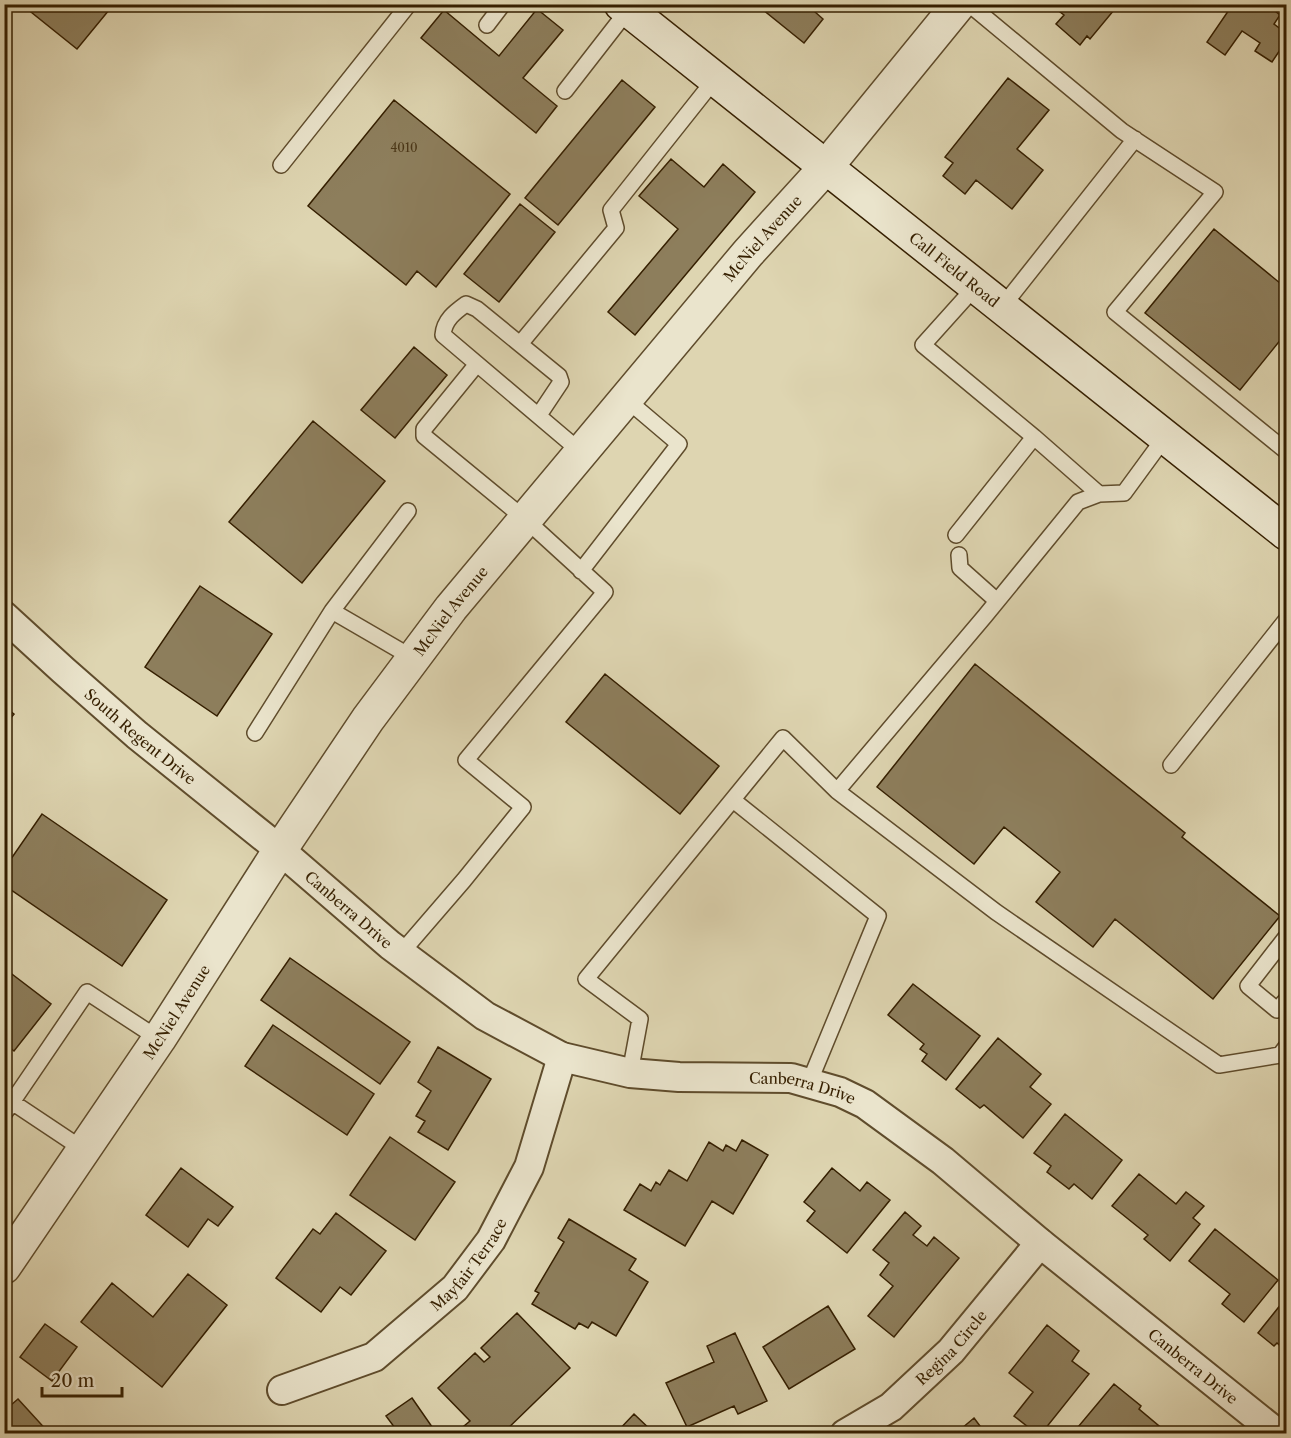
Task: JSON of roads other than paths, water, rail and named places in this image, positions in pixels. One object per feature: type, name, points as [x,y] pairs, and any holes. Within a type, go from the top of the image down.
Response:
[{"type":"street","name":"McNiel Avenue","points":[[4,1267],[159,1039],[279,850],[368,719],[413,658],[525,519],[748,253],[826,167],[959,4]]},
{"type":"street","name":"Call Field Road","points":[[624,7],[1287,533]]},
{"type":"street","name":"South Regent Drive","points":[[4,616],[137,735],[279,850]]},
{"type":"street","name":"Canberra Drive","points":[[279,850],[401,953],[485,1016],[562,1057],[630,1073],[679,1077],[791,1077],[840,1092],[865,1104],[943,1161],[1040,1243],[1278,1434]]},
{"type":"street","name":"Mayfair Terrace","points":[[282,1390],[374,1357],[455,1288],[491,1240],[529,1167],[562,1057]]},
{"type":"street","name":"Regina Circle","points":[[845,1434],[891,1407],[951,1351],[1040,1243]]},
{"type":"lane","points":[[281,165],[409,4]]},
{"type":"lane","points":[[487,25],[502,4]]},
{"type":"lane","points":[[969,4],[1122,131],[1215,192],[1115,312],[1287,451]]},
{"type":"lane","points":[[565,91],[624,7]]},
{"type":"lane","points":[[520,344],[616,228],[611,210],[715,79]]},
{"type":"lane","points":[[1002,307],[1135,139]]},
{"type":"lane","points":[[976,286],[923,345],[1034,437],[1098,494]]},
{"type":"lane","points":[[538,415],[561,382],[559,376],[477,309],[466,304],[452,315],[443,329],[443,334],[581,452]]},
{"type":"lane","points":[[401,953],[523,807],[466,760],[605,592],[525,519],[424,436],[424,429],[477,364]]},
{"type":"lane","points":[[581,571],[679,444],[626,399]]},
{"type":"lane","points":[[956,535],[1034,437]]},
{"type":"lane","points":[[837,791],[1078,502],[1098,494],[1124,493],[1166,437]]},
{"type":"lane","points":[[255,733],[332,611],[408,511]]},
{"type":"lane","points":[[959,555],[960,568],[997,601]]},
{"type":"lane","points":[[332,611],[413,658]]},
{"type":"lane","points":[[1171,765],[1287,620]]},
{"type":"lane","points":[[630,1073],[640,1019],[586,980],[783,738],[837,791],[996,912],[1219,1065],[1280,1055],[1287,1047]]},
{"type":"lane","points":[[733,800],[878,916],[809,1083]]},
{"type":"lane","points":[[1287,937],[1248,986],[1277,1010],[1287,1000]]},
{"type":"lane","points":[[84,1150],[8,1108],[87,992],[159,1039]]}]
